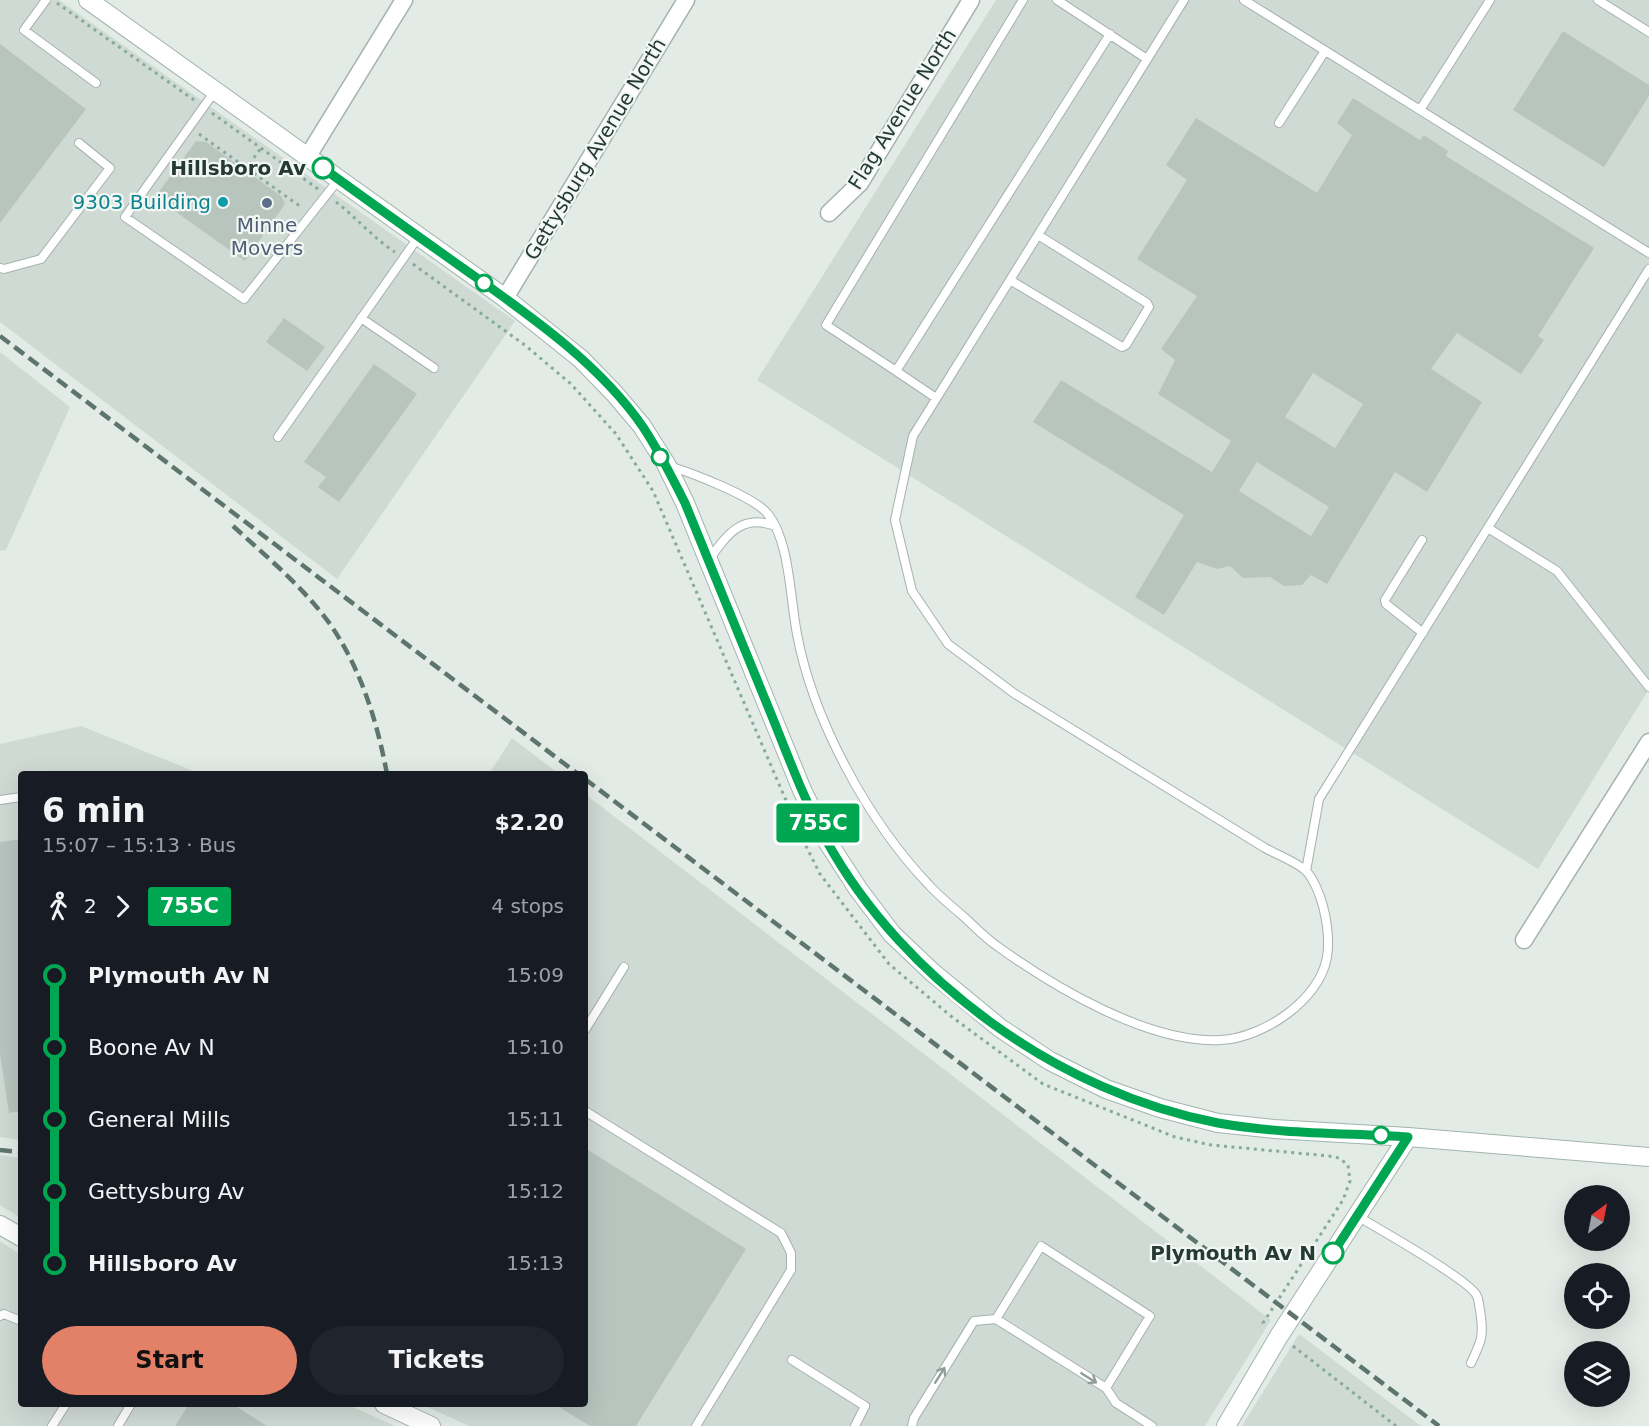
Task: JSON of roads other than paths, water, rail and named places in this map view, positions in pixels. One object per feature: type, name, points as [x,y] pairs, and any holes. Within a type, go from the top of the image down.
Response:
[{"type":"street","points":[[88,0],[505,298],[590,367],[642,426],[666,464],[685,503],[802,790],[827,841],[858,889],[892,934],[974,1009],[1050,1061],[1106,1089],[1160,1108],[1230,1124],[1649,1157]]},
{"type":"street","points":[[308,156],[404,0]]},
{"type":"street","name":"Gettysburg Avenue North","points":[[505,298],[686,0]]},
{"type":"street","name":"Flag Avenue North","points":[[829,213],[860,183],[971,0]]},
{"type":"street","points":[[1524,940],[1649,742]]},
{"type":"street","points":[[1226,1426],[1279,1336],[1408,1137]]},
{"type":"street","points":[[0,1225],[18,1235]]},
{"type":"street","points":[[390,1407],[431,1426]]},
{"type":"lane","points":[[936,398],[826,325],[1023,0]]},
{"type":"lane","points":[[1057,0],[1147,59]]},
{"type":"lane","points":[[666,464],[750,500],[765,510],[776,526],[789,580],[796,634],[811,688],[840,756],[882,827],[928,885],[995,945],[1070,994],[1143,1026],[1185,1039],[1223,1040],[1261,1030],[1289,1012],[1313,990],[1327,958],[1328,925],[1321,898],[1306,870],[1265,848],[1015,694],[948,644],[912,591],[895,520],[913,436],[1184,0]]},
{"type":"lane","points":[[1244,0],[1649,253]]},
{"type":"lane","points":[[1420,110],[1490,0]]},
{"type":"lane","points":[[1598,0],[1649,32]]},
{"type":"lane","points":[[46,1],[24,30],[96,83]]},
{"type":"lane","points":[[896,371],[1110,34]]},
{"type":"lane","points":[[1280,123],[1325,51]]},
{"type":"lane","points":[[216,91],[125,217],[244,299],[339,179]]},
{"type":"lane","points":[[0,268],[4,269],[41,259],[110,168],[79,143]]},
{"type":"lane","points":[[1010,280],[1122,347],[1126,345],[1149,307],[1147,303],[1038,235]]},
{"type":"lane","points":[[278,437],[419,236]]},
{"type":"lane","points":[[1306,870],[1319,799],[1649,268]]},
{"type":"lane","points":[[361,318],[434,368]]},
{"type":"lane","points":[[709,560],[728,533],[744,525],[763,521],[776,526]]},
{"type":"lane","points":[[1488,528],[1557,571],[1649,687]]},
{"type":"lane","points":[[1422,540],[1385,600],[1386,604],[1423,633]]},
{"type":"lane","points":[[0,800],[18,797]]},
{"type":"lane","points":[[588,1025],[624,967]]},
{"type":"lane","points":[[588,1113],[781,1233],[791,1253],[791,1270],[696,1426]]},
{"type":"lane","points":[[1357,1215],[1432,1261],[1472,1289],[1477,1296],[1484,1332],[1471,1363]]},
{"type":"lane","points":[[996,1319],[1041,1246],[1150,1316],[1106,1388]]},
{"type":"lane","points":[[0,1316],[4,1314],[18,1321]]},
{"type":"lane","points":[[912,1426],[914,1418],[974,1321],[996,1319],[1106,1388],[1116,1403],[1152,1426]]},
{"type":"lane","points":[[792,1360],[865,1406],[855,1426]]},
{"type":"lane","points":[[51,1426],[64,1407]]},
{"type":"lane","points":[[118,1426],[129,1407]]},
{"type":"railway","points":[[0,336],[574,771]]},
{"type":"railway","points":[[233,526],[308,597],[341,641],[359,677],[373,715],[386,771]]},
{"type":"railway","points":[[588,781],[1439,1426]]},
{"type":"railway","points":[[0,1150],[18,1152]]},
{"type":"place","name":"Hillsboro Av","points":[[323,168]]},
{"type":"place","name":"9303 Building","points":[[223,202]]},
{"type":"place","name":"Minne Movers","points":[[267,203]]},
{"type":"place","name":"Plymouth Av N","points":[[1333,1253]]}]
